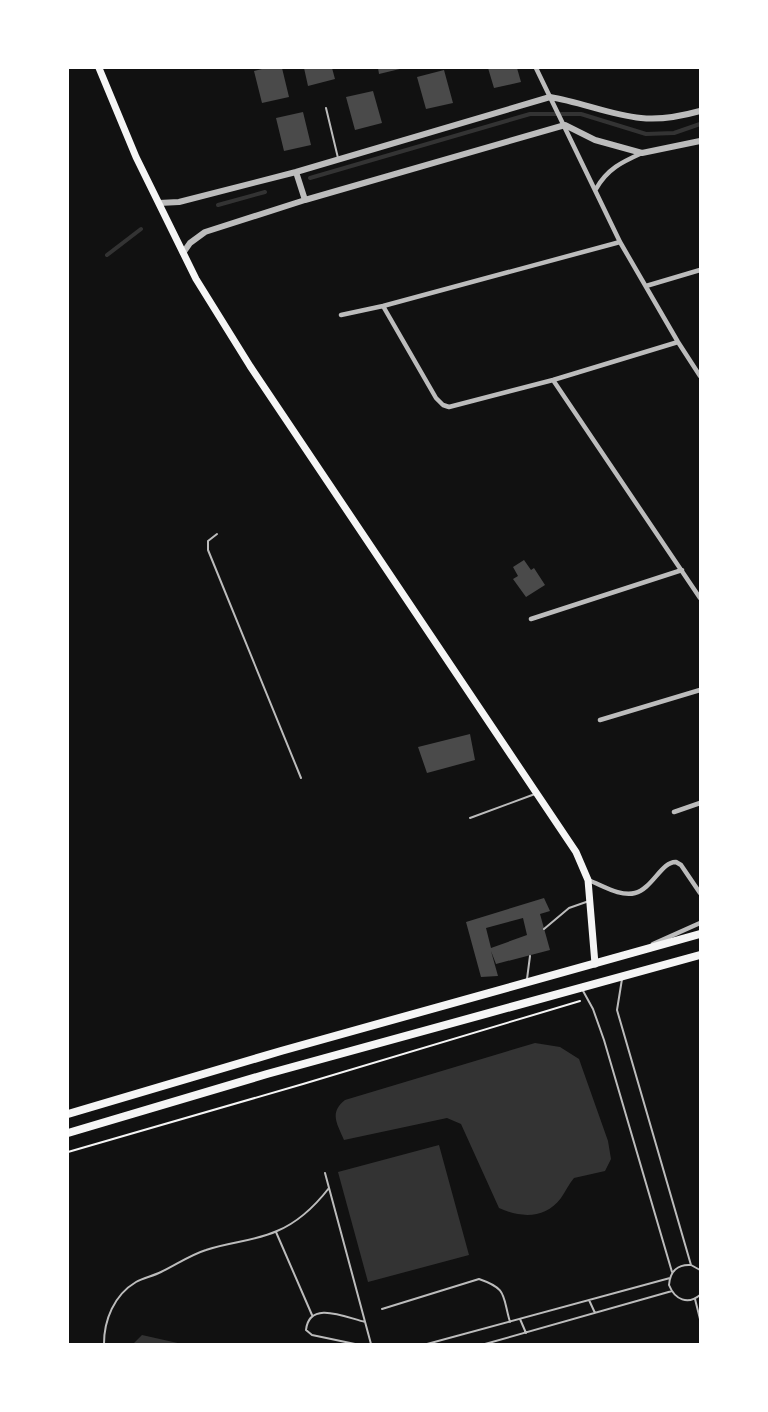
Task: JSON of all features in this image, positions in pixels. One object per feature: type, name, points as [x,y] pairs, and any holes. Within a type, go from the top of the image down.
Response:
[{"type":"main road","points":[[99,68],[136,157],[196,279],[250,366],[576,852],[588,880],[595,964]]},
{"type":"main road","points":[[68,1114],[700,934]]},
{"type":"main road","points":[[68,1132],[267,1074],[700,955]]},
{"type":"street","points":[[536,68],[620,242],[700,376]]},
{"type":"street","points":[[159,203],[179,202],[296,172],[551,98],[576,101],[610,113],[643,118],[682,116],[700,111]]},
{"type":"street","points":[[183,253],[190,243],[205,232],[563,123],[595,140],[642,153]]},
{"type":"street","points":[[596,189],[612,168],[642,153],[700,141]]},
{"type":"street","points":[[296,172],[305,200]]},
{"type":"street","points":[[341,315],[620,242]]},
{"type":"street","points":[[646,286],[700,270]]},
{"type":"street","points":[[382,306],[436,399],[443,405],[455,406],[553,380],[678,342]]},
{"type":"street","points":[[553,380],[700,598]]},
{"type":"street","points":[[531,619],[682,570]]},
{"type":"street","points":[[600,720],[700,690]]},
{"type":"street","points":[[674,812],[700,803]]},
{"type":"street","points":[[588,880],[622,893],[636,893],[651,885],[667,863],[676,862],[681,865],[700,893]]},
{"type":"street","points":[[637,951],[700,923]]},
{"type":"lane","points":[[326,108],[338,158]]},
{"type":"lane","points":[[218,534],[212,536],[208,541],[208,550],[301,778]]},
{"type":"lane","points":[[470,818],[537,793]]},
{"type":"lane","points":[[544,929],[569,908],[590,900]]},
{"type":"lane","points":[[526,982],[530,956]]},
{"type":"lane","points":[[623,977],[617,1010],[691,1265]]},
{"type":"lane","points":[[582,989],[588,998],[604,1040],[672,1272],[670,1278],[672,1291],[682,1300],[695,1299],[700,1295]]},
{"type":"lane","points":[[326,1173],[371,1344]]},
{"type":"lane","points":[[104,1344],[107,1318],[125,1290],[136,1282],[206,1250],[276,1232],[295,1222],[318,1203],[329,1188]]},
{"type":"lane","points":[[276,1232],[312,1314]]},
{"type":"lane","points":[[672,1272],[684,1264],[700,1270]]},
{"type":"lane","points":[[427,1344],[670,1278]]},
{"type":"lane","points":[[382,1309],[479,1279],[501,1290],[510,1322]]},
{"type":"lane","points":[[485,1344],[672,1291]]},
{"type":"lane","points":[[695,1299],[700,1319]]},
{"type":"lane","points":[[589,1300],[595,1313]]},
{"type":"lane","points":[[355,1344],[312,1335],[306,1330],[307,1322],[312,1314],[322,1312],[365,1322]]},
{"type":"lane","points":[[520,1319],[526,1333]]},
{"type":"path","points":[[68,1152],[588,998]]},
{"type":"shaded area","points":[[535,1043],[560,1047],[579,1059],[608,1141],[611,1159],[605,1171],[574,1178],[561,1198],[548,1210],[524,1215],[499,1208],[461,1124],[447,1118],[344,1140],[336,1114],[337,1109],[345,1100]]},
{"type":"shaded area","points":[[439,1145],[469,1255],[368,1282],[338,1172]]},
{"type":"shaded area","points":[[142,1335],[182,1344],[133,1344]]},
{"type":"building","points":[[282,68],[289,97],[262,103],[254,71]]},
{"type":"building","points":[[304,68],[332,68],[335,79],[308,86]]},
{"type":"building","points":[[378,68],[404,68],[379,74]]},
{"type":"building","points":[[488,68],[517,68],[521,82],[494,88]]},
{"type":"building","points":[[444,70],[453,103],[426,109],[417,77]]},
{"type":"building","points":[[373,91],[382,123],[355,130],[346,97]]},
{"type":"building","points":[[303,112],[311,145],[284,151],[276,118]]},
{"type":"building","points":[[524,560],[531,570],[534,568],[545,585],[526,597],[513,579],[518,576],[513,567]]},
{"type":"building","points":[[470,734],[475,760],[427,773],[418,747]]},
{"type":"building","points":[[544,898],[550,911],[540,914],[550,950],[496,964],[491,951],[498,976],[481,977],[466,922]],"holes":[[[523,918],[527,935],[491,948],[486,928]]]},
{"type":"waterway","points":[[310,178],[530,114],[581,114],[646,134],[674,133],[700,124]]},
{"type":"waterway","points":[[218,205],[265,192]]},
{"type":"waterway","points":[[107,255],[141,229]]}]
